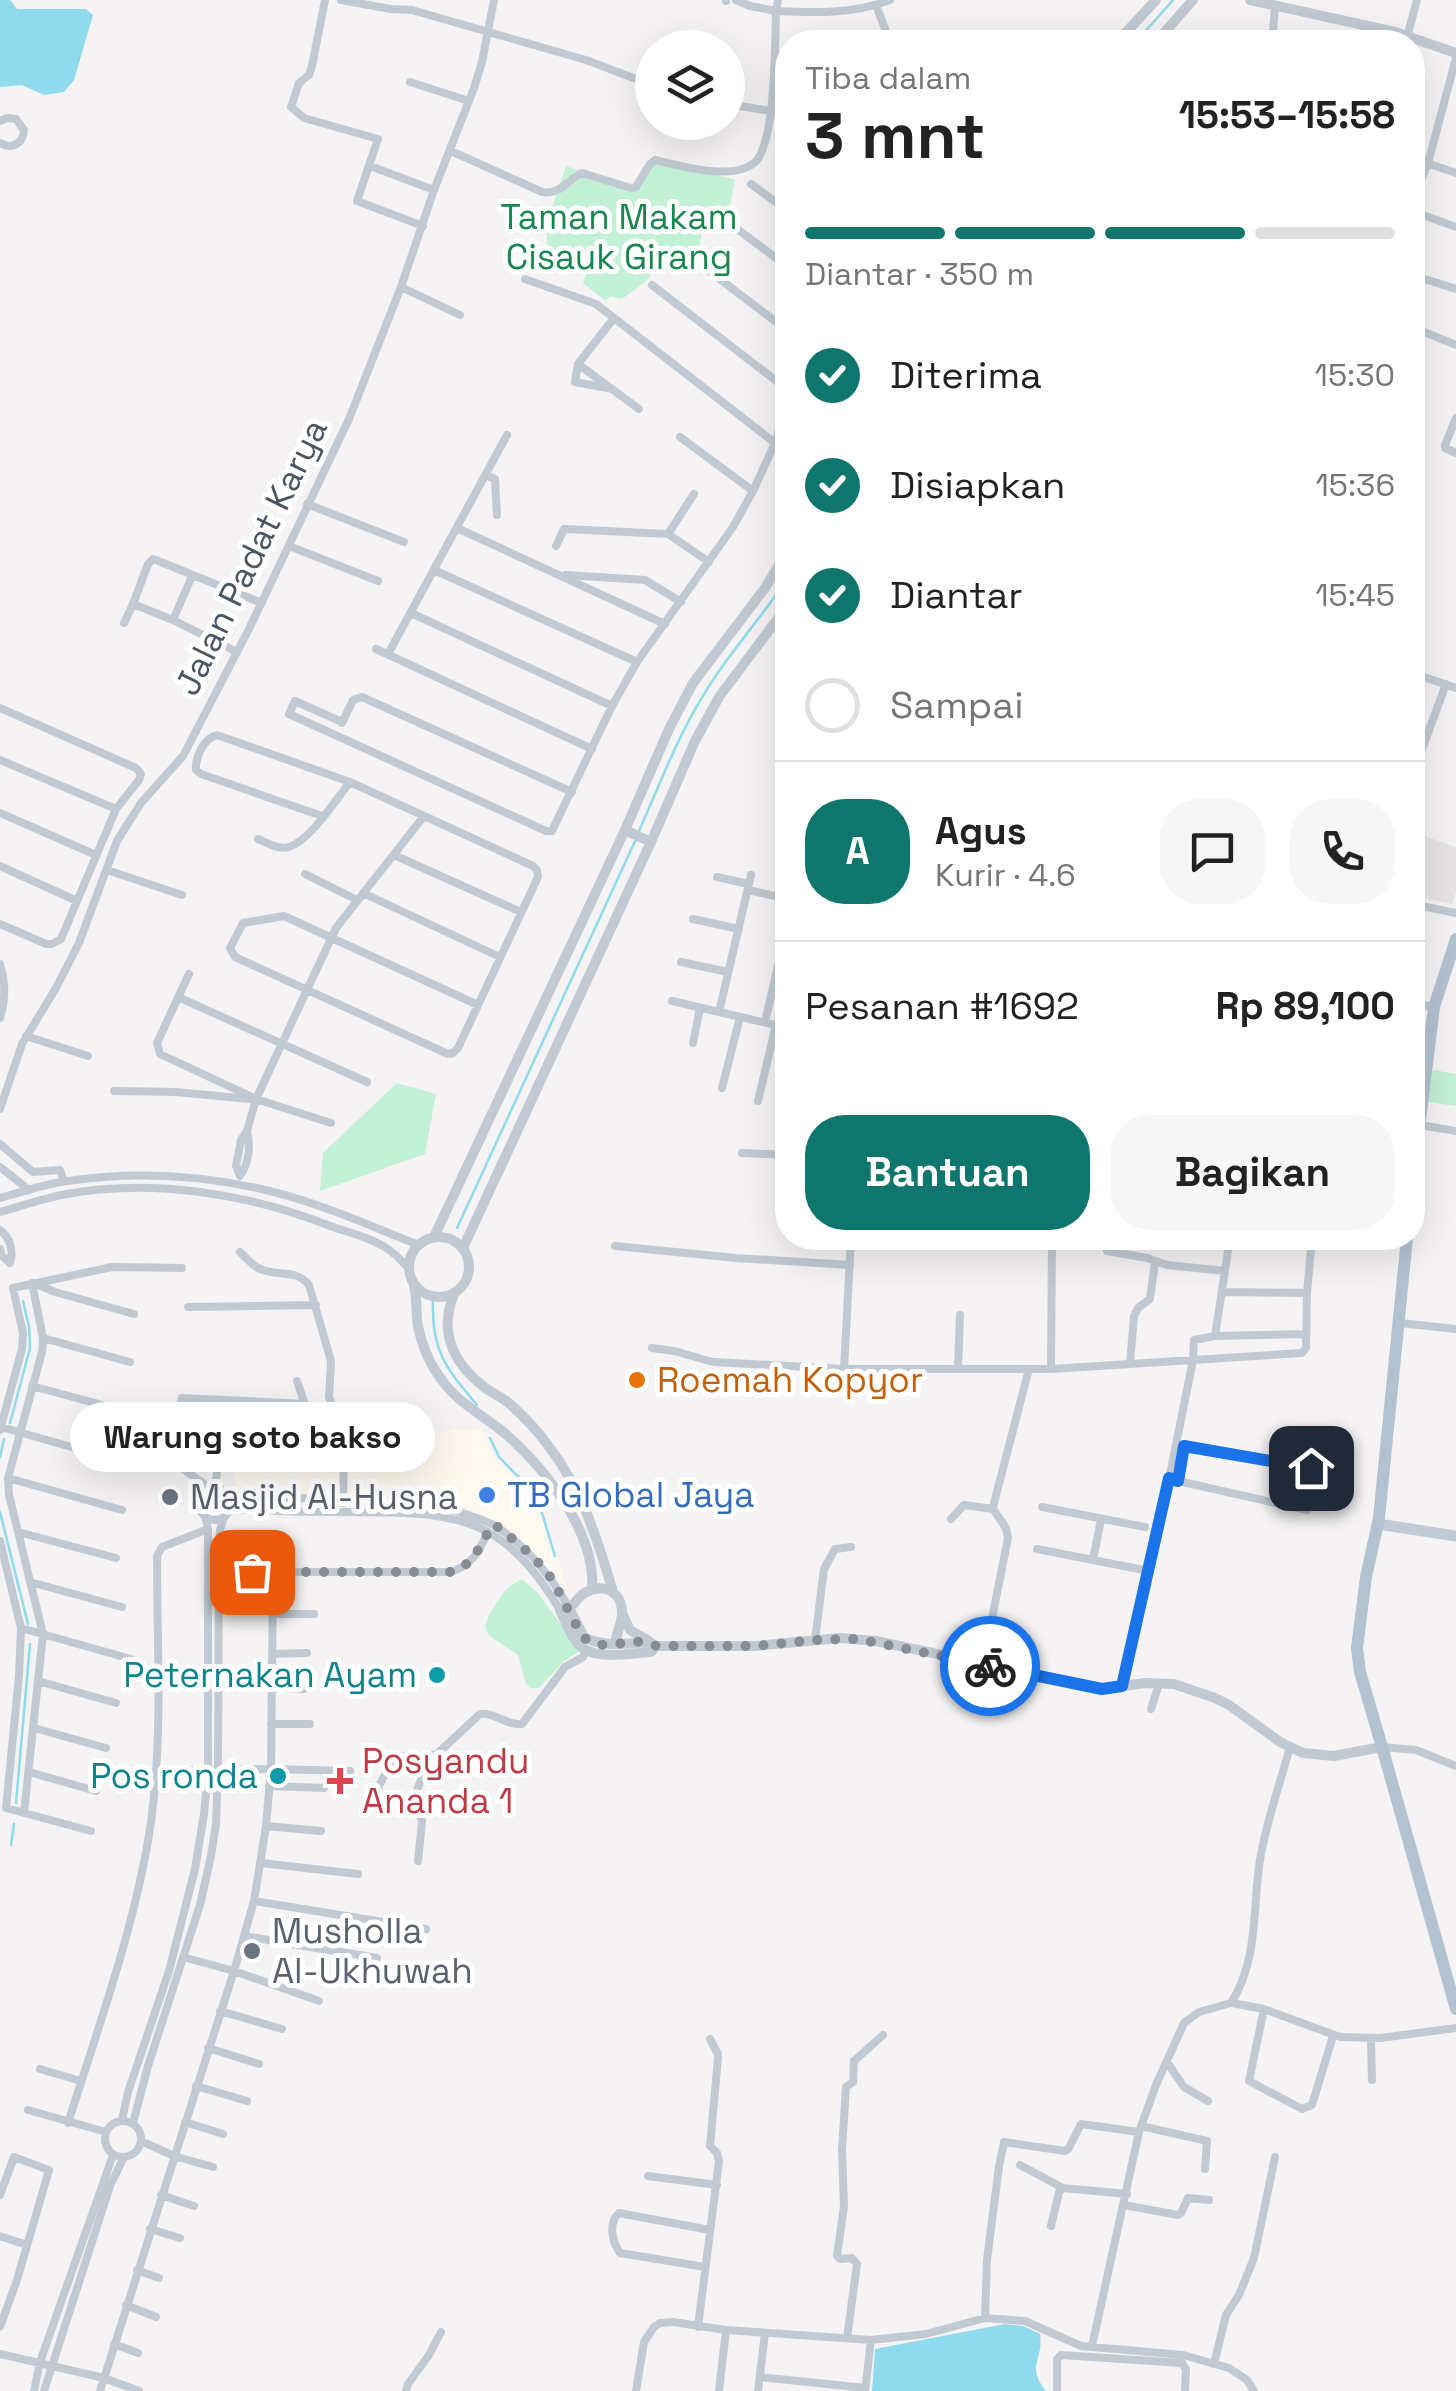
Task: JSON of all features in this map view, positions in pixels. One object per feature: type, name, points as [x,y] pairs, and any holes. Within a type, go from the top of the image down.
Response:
[{"type":"main road","points":[[1425,1074],[1434,1008],[1456,939]]},
{"type":"main road","points":[[1406,1250],[1378,1524],[1366,1577],[1358,1658],[1456,2009]]},
{"type":"main road","points":[[1378,1524],[1456,1536]]},
{"type":"street","points":[[325,0],[312,66],[308,76],[299,82],[291,107],[304,118],[378,139],[357,201],[423,226]]},
{"type":"street","points":[[341,0],[391,9],[407,4],[635,79]]},
{"type":"street","name":"Jalan Padat Karya","points":[[0,1109],[26,1036],[79,943],[117,841],[133,814],[183,756],[262,603],[356,404],[469,101],[482,62],[494,0]]},
{"type":"street","points":[[736,0],[776,10],[840,12],[864,10],[890,0]]},
{"type":"street","points":[[775,30],[778,0]]},
{"type":"street","points":[[1128,30],[1156,0]]},
{"type":"street","points":[[1167,30],[1193,0]]},
{"type":"street","points":[[1410,30],[1417,0]]},
{"type":"street","points":[[1253,1],[1384,30]]},
{"type":"street","points":[[876,5],[885,30]]},
{"type":"street","points":[[1273,30],[1275,7]]},
{"type":"street","points":[[451,150],[542,192],[557,192],[582,173],[636,187],[655,160],[702,170],[751,166],[761,155],[772,111],[775,35]]},
{"type":"street","points":[[1425,44],[1456,56],[1425,170]]},
{"type":"street","points":[[410,82],[469,101]]},
{"type":"street","points":[[745,107],[772,111]]},
{"type":"street","points":[[0,121],[16,119],[24,130],[15,145],[0,142]]},
{"type":"street","points":[[1425,162],[1456,173]]},
{"type":"street","points":[[370,166],[434,190]]},
{"type":"street","points":[[750,184],[775,202]]},
{"type":"street","points":[[1425,216],[1456,227]]},
{"type":"street","points":[[729,222],[775,257]]},
{"type":"street","points":[[700,264],[775,321]]},
{"type":"street","points":[[1425,278],[1456,289]]},
{"type":"street","points":[[342,722],[295,701],[289,714],[552,831],[637,662],[733,527],[775,443],[596,304],[525,279]]},
{"type":"street","points":[[652,285],[775,380]]},
{"type":"street","points":[[401,287],[460,315]]},
{"type":"street","points":[[612,389],[575,382],[578,364],[614,318]]},
{"type":"street","points":[[1425,333],[1456,346]]},
{"type":"street","points":[[578,364],[639,409]]},
{"type":"street","points":[[1456,418],[1445,448],[1456,453]]},
{"type":"street","points":[[388,654],[508,434]]},
{"type":"street","points":[[680,437],[754,491]]},
{"type":"street","points":[[486,474],[495,479],[497,516]]},
{"type":"street","points":[[668,534],[694,494]]},
{"type":"street","points":[[307,504],[404,542]]},
{"type":"street","points":[[457,528],[665,624]]},
{"type":"street","points":[[556,546],[564,529],[668,534],[709,562]]},
{"type":"street","points":[[289,546],[378,581]]},
{"type":"street","points":[[124,623],[152,559],[262,603]]},
{"type":"street","points":[[434,570],[637,662]]},
{"type":"street","points":[[434,1237],[668,729],[694,684],[775,571]]},
{"type":"street","points":[[558,575],[645,580],[680,602]]},
{"type":"street","points":[[173,620],[192,576]]},
{"type":"street","points":[[133,604],[237,652]]},
{"type":"street","points":[[411,612],[612,706]]},
{"type":"street","points":[[462,1248],[695,742],[719,697],[775,622]]},
{"type":"street","points":[[376,649],[592,749]]},
{"type":"street","points":[[1425,677],[1456,688]]},
{"type":"street","points":[[1425,741],[1446,684]]},
{"type":"street","points":[[337,735],[353,700],[362,697],[572,792]]},
{"type":"street","points":[[0,708],[136,768],[141,774],[116,809],[61,938],[46,944],[0,924]]},
{"type":"street","points":[[322,816],[196,770],[196,761],[208,739],[218,735],[350,782],[538,870],[538,877],[458,1048],[448,1054],[235,958],[230,948],[240,926],[284,916],[478,1005]]},
{"type":"street","points":[[0,760],[116,809]]},
{"type":"street","points":[[258,840],[289,847],[305,838],[350,782]]},
{"type":"street","points":[[0,813],[96,855]]},
{"type":"street","points":[[236,1199],[246,1167],[250,1142],[247,1132],[256,1099],[331,938],[424,816]]},
{"type":"street","points":[[624,830],[651,842]]},
{"type":"street","points":[[394,854],[521,912]]},
{"type":"street","points":[[0,866],[77,901]]},
{"type":"street","points":[[107,870],[182,896]]},
{"type":"street","points":[[305,874],[500,956]]},
{"type":"street","points":[[717,877],[749,883],[775,894]]},
{"type":"street","points":[[720,1012],[749,883]]},
{"type":"street","points":[[1425,907],[1456,913]]},
{"type":"street","points":[[693,918],[739,929]]},
{"type":"street","points":[[680,962],[728,972]]},
{"type":"street","points":[[0,964],[5,982],[0,1018]]},
{"type":"street","points":[[189,974],[157,1043],[160,1054],[256,1099],[331,1123]]},
{"type":"street","points":[[764,1022],[775,976]]},
{"type":"street","points":[[178,997],[367,1082]]},
{"type":"street","points":[[672,1001],[775,1025]]},
{"type":"street","points":[[1425,1006],[1434,1008]]},
{"type":"street","points":[[692,1043],[700,1008]]},
{"type":"street","points":[[722,1088],[740,1017]]},
{"type":"street","points":[[758,1101],[775,1029]]},
{"type":"street","points":[[26,1036],[88,1056]]},
{"type":"street","points":[[114,1091],[256,1099]]},
{"type":"street","points":[[1425,1133],[1456,1132]]},
{"type":"street","points":[[0,1144],[34,1172],[60,1170],[64,1181]]},
{"type":"street","points":[[742,1153],[775,1155]]},
{"type":"street","points":[[0,1167],[29,1190]]},
{"type":"street","points":[[0,1198],[64,1181],[155,1174],[239,1180],[326,1208],[419,1245]]},
{"type":"street","points":[[0,1212],[66,1194],[111,1189],[199,1192],[302,1215],[372,1242],[392,1251],[427,1294],[454,1292]]},
{"type":"street","points":[[0,1230],[6,1234],[13,1255],[10,1264]]},
{"type":"street","points":[[592,1588],[586,1548],[548,1479],[511,1440],[466,1407],[432,1367],[417,1319],[410,1260],[419,1245],[434,1237],[450,1239],[467,1257],[467,1277],[454,1292],[446,1320],[456,1356],[469,1373],[507,1402],[547,1444],[584,1505],[630,1630],[653,1644],[756,1646],[841,1638],[876,1641],[1102,1689],[1174,1684],[1229,1705],[1290,1748],[1304,1753],[1334,1756],[1382,1747],[1416,1750],[1456,1766]]},
{"type":"street","points":[[615,1246],[850,1266]]},
{"type":"street","points":[[0,1249],[10,1264],[23,1332],[0,1429],[131,1464]]},
{"type":"street","points":[[844,1368],[851,1250]]},
{"type":"street","points":[[1051,1369],[1052,1250]]},
{"type":"street","points":[[1107,1250],[1155,1262],[1225,1271]]},
{"type":"street","points":[[1215,1336],[1228,1250]]},
{"type":"street","points":[[652,1348],[726,1364],[1028,1370],[1302,1354],[1306,1348],[1311,1250]]},
{"type":"street","points":[[240,1252],[259,1269],[303,1278],[316,1305],[332,1361],[329,1397],[343,1436],[343,1512]]},
{"type":"street","points":[[1130,1364],[1134,1316],[1150,1300],[1155,1262]]},
{"type":"street","points":[[16,1286],[112,1267],[182,1268]]},
{"type":"street","points":[[32,1283],[134,1314]]},
{"type":"street","points":[[24,1813],[42,1634],[8,1478],[42,1352],[32,1283]]},
{"type":"street","points":[[1222,1292],[1307,1293]]},
{"type":"street","points":[[188,1307],[316,1305]]},
{"type":"street","points":[[958,1369],[960,1315]]},
{"type":"street","points":[[1400,1322],[1456,1329]]},
{"type":"street","points":[[1174,1480],[1195,1339],[1306,1334]]},
{"type":"street","points":[[43,1338],[130,1362]]},
{"type":"street","points":[[993,1509],[1028,1370]]},
{"type":"street","points":[[220,1440],[314,1442],[318,1438],[296,1381]]},
{"type":"street","points":[[32,1386],[142,1416]]},
{"type":"street","points":[[122,2120],[170,1971],[213,1771],[220,1530],[228,1508],[225,1491],[165,1461],[163,1454],[182,1398],[305,1404]]},
{"type":"street","points":[[213,1488],[227,1402]]},
{"type":"street","points":[[1122,1686],[1150,1571],[1174,1480],[1184,1446],[1311,1468],[1307,1510],[1174,1480]]},
{"type":"street","points":[[8,1478],[122,1510]]},
{"type":"street","points":[[133,2123],[200,1906],[216,1824],[208,1529],[198,1503],[202,1494],[213,1488]]},
{"type":"street","points":[[205,1516],[214,1520],[228,1508],[343,1500],[447,1509],[490,1528],[568,1607],[584,1637],[614,1649]]},
{"type":"street","points":[[951,1519],[964,1505],[993,1509],[1006,1528],[1008,1538],[983,1664]]},
{"type":"street","points":[[1042,1507],[1144,1528]]},
{"type":"street","points":[[228,1508],[426,1515],[490,1528]]},
{"type":"street","points":[[1093,1560],[1101,1518]]},
{"type":"street","points":[[219,1572],[450,1572],[463,1569],[470,1562],[490,1528]]},
{"type":"street","points":[[68,2123],[138,1886],[151,1823],[156,1770],[157,1556],[162,1547],[208,1529]]},
{"type":"street","points":[[18,1532],[116,1558]]},
{"type":"street","points":[[0,1541],[21,1628],[6,1808],[92,1831]]},
{"type":"street","points":[[815,1640],[827,1560],[835,1549],[852,1547]]},
{"type":"street","points":[[1037,1550],[1150,1571]]},
{"type":"street","points":[[100,2391],[254,1901],[272,1768],[273,1573]]},
{"type":"street","points":[[30,1582],[122,1607]]},
{"type":"street","points":[[568,1607],[592,1588],[613,1592]]},
{"type":"street","points":[[568,1607],[572,1635],[586,1650],[651,1652],[653,1644]]},
{"type":"street","points":[[274,1614],[314,1614]]},
{"type":"street","points":[[614,1649],[623,1614]]},
{"type":"street","points":[[21,1628],[131,1659]]},
{"type":"street","points":[[377,1790],[396,1757],[430,1756],[444,1750],[480,1714],[522,1724],[565,1667],[583,1658],[586,1650]]},
{"type":"street","points":[[273,1654],[307,1653]]},
{"type":"street","points":[[38,1681],[116,1702]]},
{"type":"street","points":[[1150,1710],[1159,1684]]},
{"type":"street","points":[[272,1687],[304,1689]]},
{"type":"street","points":[[271,1724],[310,1724]]},
{"type":"street","points":[[34,1728],[106,1748]]},
{"type":"street","points":[[1232,2003],[1253,1948],[1260,1858],[1290,1748]]},
{"type":"street","points":[[418,1860],[422,1822],[416,1797],[430,1756]]},
{"type":"street","points":[[156,1770],[350,1770]]},
{"type":"street","points":[[29,1772],[96,1791]]},
{"type":"street","points":[[269,1786],[324,1788]]},
{"type":"street","points":[[266,1826],[321,1832]]},
{"type":"street","points":[[197,1854],[211,1856]]},
{"type":"street","points":[[261,1863],[358,1874]]},
{"type":"street","points":[[254,1901],[426,1930]]},
{"type":"street","points":[[244,1936],[378,1958]]},
{"type":"street","points":[[183,1957],[320,2001]]},
{"type":"street","points":[[1092,2346],[1140,2129],[1187,2019],[1232,2003],[1264,2010],[1334,2036],[1371,2038],[1456,2028]]},
{"type":"street","points":[[1264,2010],[1249,2081],[1302,2109],[1312,2106],[1334,2036]]},
{"type":"street","points":[[220,2011],[282,2030]]},
{"type":"street","points":[[847,2338],[856,2264],[852,2258],[837,2256],[844,2206],[846,2088],[852,2082],[854,2061],[883,2035]]},
{"type":"street","points":[[1371,2038],[1372,2080]]},
{"type":"street","points":[[698,2328],[717,2185],[718,2156],[710,2142],[718,2054],[710,2040]]},
{"type":"street","points":[[208,2048],[259,2064]]},
{"type":"street","points":[[1167,2062],[1184,2086],[1208,2101]]},
{"type":"street","points":[[40,2069],[82,2081]]},
{"type":"street","points":[[196,2086],[246,2101]]},
{"type":"street","points":[[28,2110],[106,2132]]},
{"type":"street","points":[[122,2120],[140,2130],[142,2141],[134,2154],[124,2157],[114,2154],[105,2142],[112,2124],[122,2120]]},
{"type":"street","points":[[185,2122],[224,2134]]},
{"type":"street","points":[[986,2318],[988,2260],[1004,2142],[1065,2151],[1081,2124],[1140,2129],[1207,2142],[1205,2168]]},
{"type":"street","points":[[142,2141],[174,2156],[214,2166]]},
{"type":"street","points":[[34,2391],[40,2362],[114,2154]]},
{"type":"street","points":[[0,2194],[14,2157],[49,2170],[0,2326]]},
{"type":"street","points":[[44,2391],[110,2186],[124,2157]]},
{"type":"street","points":[[1214,2364],[1224,2322],[1254,2258],[1275,2157]]},
{"type":"street","points":[[1020,2165],[1063,2188],[1127,2194]]},
{"type":"street","points":[[648,2176],[717,2185]]},
{"type":"street","points":[[1051,2226],[1063,2188]]},
{"type":"street","points":[[161,2195],[194,2206]]},
{"type":"street","points":[[1124,2205],[1178,2215],[1188,2198],[1209,2200]]},
{"type":"street","points":[[705,2267],[620,2254],[614,2246],[612,2223],[619,2213],[710,2230]]},
{"type":"street","points":[[150,2229],[180,2238]]},
{"type":"street","points":[[0,2236],[27,2245]]},
{"type":"street","points":[[137,2270],[160,2278]]},
{"type":"street","points":[[126,2304],[156,2317]]},
{"type":"street","points":[[636,2391],[644,2342],[660,2323],[871,2340],[926,2334],[986,2318],[1025,2321],[1081,2346],[1173,2353],[1214,2364],[1238,2373],[1254,2391]]},
{"type":"street","points":[[719,2391],[726,2330]]},
{"type":"street","points":[[406,2391],[441,2332]]},
{"type":"street","points":[[758,2391],[765,2333]]},
{"type":"street","points":[[760,2377],[865,2390],[871,2340]]},
{"type":"street","points":[[114,2344],[138,2354]]},
{"type":"street","points":[[0,2354],[104,2378],[139,2391]]},
{"type":"street","points":[[1057,2391],[1057,2359],[1061,2356],[1182,2363],[1186,2368],[1185,2391]]},
{"type":"shaded area","points":[[1425,836],[1456,847],[1456,892],[1452,904],[1425,898]]},
{"type":"shaded area","points":[[482,1429],[497,1462],[537,1492],[568,1591],[508,1532],[473,1511],[416,1498],[245,1493],[234,1477],[235,1460],[340,1460],[342,1440],[394,1443],[443,1431]]},
{"type":"green space","name":"Taman Makam Cisauk Girang","points":[[656,158],[735,180],[728,217],[705,214],[696,267],[689,270],[664,261],[622,299],[610,296],[606,301],[583,283],[586,274],[548,250],[546,226],[566,166],[635,191]]},
{"type":"green space","points":[[1433,1070],[1456,1074],[1456,1106],[1428,1102]]},
{"type":"green space","points":[[397,1083],[436,1094],[425,1154],[320,1191],[323,1153]]},
{"type":"green space","points":[[522,1579],[538,1593],[580,1651],[564,1661],[539,1688],[530,1688],[525,1681],[518,1655],[486,1630],[489,1615],[501,1596]]},
{"type":"water","points":[[0,0],[10,0],[17,9],[86,9],[93,15],[74,80],[64,92],[44,95],[22,85],[0,87]]},
{"type":"water","points":[[1005,2324],[1023,2326],[1040,2334],[1036,2369],[1046,2391],[872,2391],[875,2349]]},
{"type":"waterway","points":[[1147,30],[1173,0]]},
{"type":"waterway","points":[[639,831],[696,708],[775,596]]},
{"type":"waterway","points":[[457,1228],[636,839]]},
{"type":"waterway","points":[[433,1300],[435,1333],[443,1358],[477,1405]]},
{"type":"waterway","points":[[10,1423],[30,1348],[23,1301]]},
{"type":"waterway","points":[[490,1438],[499,1457],[537,1496],[555,1556]]},
{"type":"waterway","points":[[0,1457],[4,1439]]},
{"type":"waterway","points":[[0,1512],[28,1624]]},
{"type":"waterway","points":[[16,1803],[30,1644]]},
{"type":"waterway","points":[[11,1845],[14,1824]]},
{"type":"way so far","points":[[252,1572],[450,1572],[463,1569],[470,1562],[494,1524],[541,1566],[568,1606],[579,1631],[600,1644],[756,1646],[841,1638],[876,1641],[990,1666]]},
{"type":"place","name":"Roemah Kopyor","points":[[637,1380]]},
{"type":"place","name":"TB Global Jaya","points":[[487,1495]]},
{"type":"place","name":"Masjid Al-Husna","points":[[170,1497]]},
{"type":"place","name":"Warung soto bakso","points":[[252,1572]]},
{"type":"place","name":"Peternakan Ayam","points":[[437,1675]]},
{"type":"place","name":"Pos ronda","points":[[278,1776]]},
{"type":"place","name":"Posyandu Ananda 1","points":[[340,1781]]},
{"type":"place","name":"Musholla Al-Ukhuwah","points":[[252,1951]]},
{"type":"route","points":[[990,1666],[1102,1689],[1122,1686],[1169,1478],[1178,1481],[1184,1446],[1311,1468]]}]
